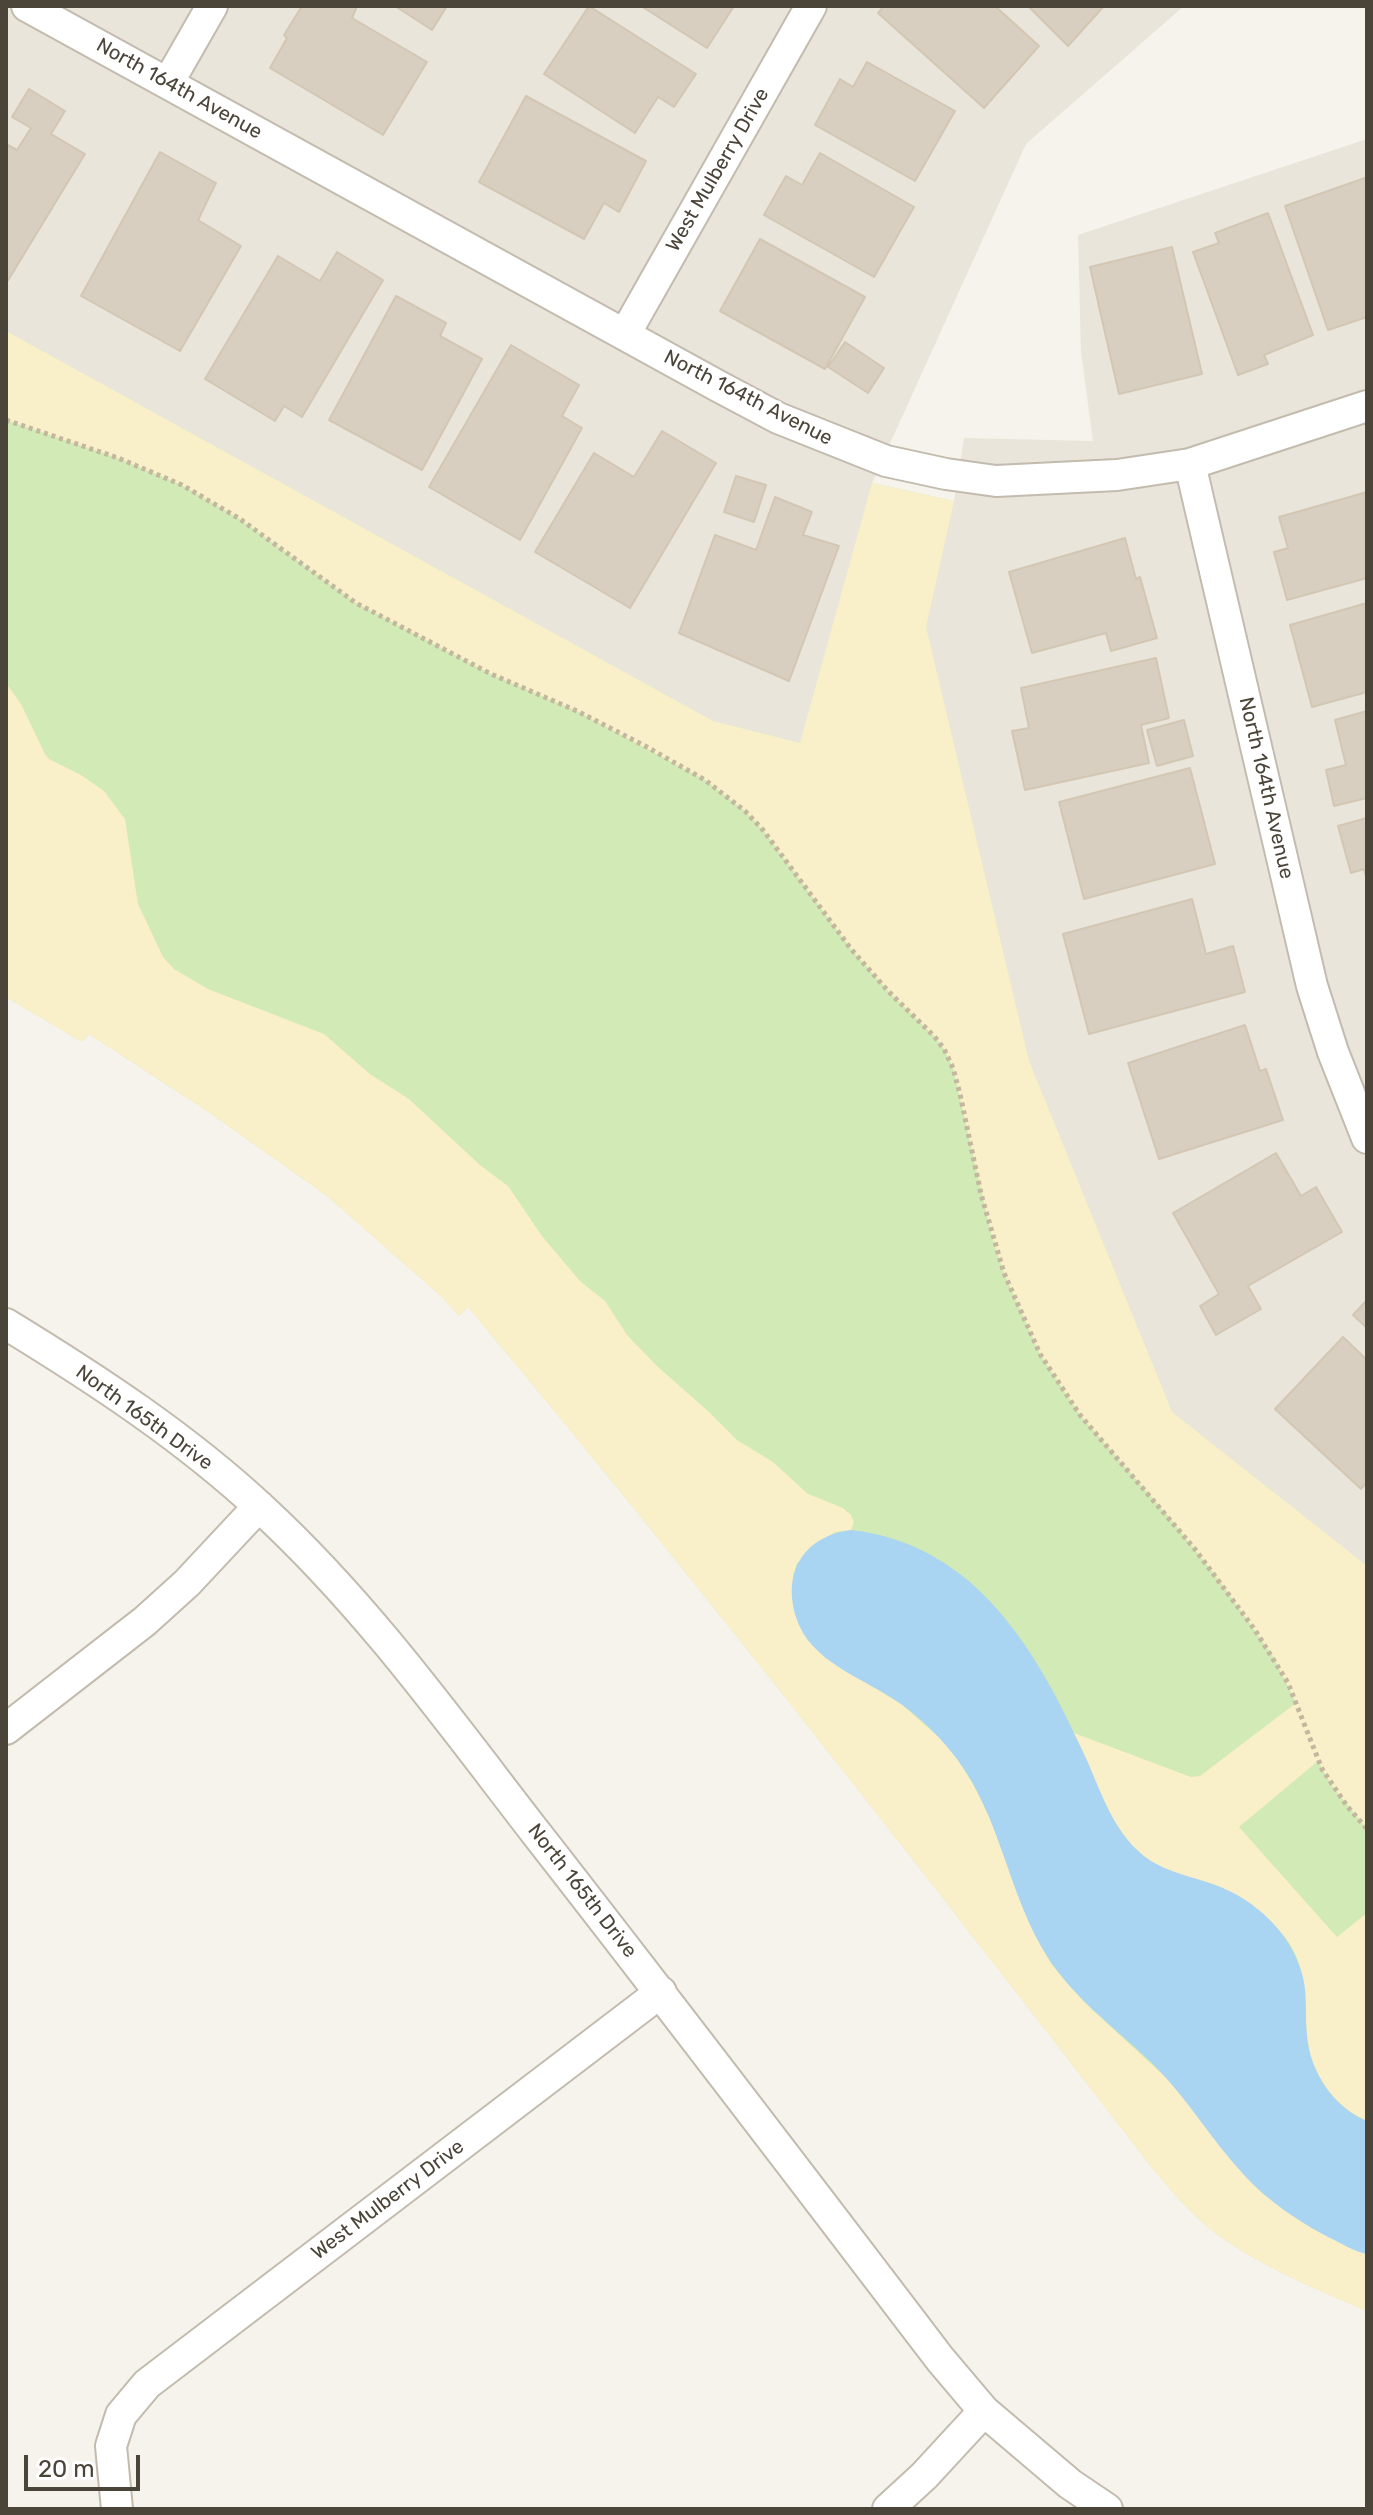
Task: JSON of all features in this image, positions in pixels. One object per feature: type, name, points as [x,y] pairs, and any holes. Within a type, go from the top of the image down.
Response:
[{"type":"street","name":"North 164th Avenue","points":[[27,6],[778,418],[886,461],[996,481],[1117,475],[1190,464],[1312,986],[1333,1052],[1367,1138]]},
{"type":"street","points":[[168,83],[212,6]]},
{"type":"street","name":"West Mulberry Drive","points":[[625,334],[811,6]]},
{"type":"street","points":[[1190,464],[1367,406]]},
{"type":"street","name":"North 165th Drive","points":[[6,1324],[85,1372],[195,1452],[259,1506],[342,1590],[396,1653],[661,1992],[940,2359],[984,2411],[1070,2484],[1107,2509]]},
{"type":"street","points":[[6,1729],[145,1621],[215,1555],[259,1506]]},
{"type":"street","name":"West Mulberry Drive","points":[[117,2509],[111,2446],[121,2415],[147,2384],[661,1992]]},
{"type":"street","points":[[888,2509],[924,2476],[984,2411]]},
{"type":"path","points":[[6,420],[118,458],[182,485],[240,519],[356,603],[467,662],[577,711],[658,753],[705,780],[745,811],[763,830],[851,949],[944,1049],[960,1094],[981,1194],[1004,1273],[1040,1354],[1080,1415],[1194,1548],[1255,1630],[1288,1683],[1322,1769],[1367,1829]]},
{"type":"shaded area","points":[[6,6],[1184,6],[1026,144],[872,483],[800,743],[713,721],[6,331]]},
{"type":"shaded area","points":[[1367,139],[1367,1566],[1172,1412],[1029,1061],[926,627],[954,501],[964,438],[1093,441],[1081,352],[1078,235]]},
{"type":"green space","points":[[6,331],[713,721],[800,743],[872,483],[954,501],[926,627],[1029,1061],[1172,1412],[1367,1566],[1367,2311],[1291,2277],[1236,2247],[1201,2221],[1171,2190],[731,1629],[468,1307],[459,1316],[442,1297],[326,1195],[207,1111],[89,1034],[82,1042],[6,997]]},
{"type":"sand","points":[[6,331],[713,721],[800,743],[872,483],[954,501],[926,627],[1029,1061],[1172,1412],[1367,1566],[1367,1829],[1332,1786],[1318,1761],[1239,1827],[1337,1937],[1367,1913],[1367,2121],[1344,2107],[1318,2074],[1309,2048],[1301,1971],[1284,1936],[1215,1885],[1163,1868],[1134,1847],[1112,1817],[1074,1733],[1191,1777],[1200,1776],[1296,1703],[1274,1658],[1219,1580],[1080,1415],[1040,1354],[1004,1273],[992,1237],[953,1068],[944,1049],[851,949],[763,830],[745,811],[705,780],[577,711],[491,674],[356,603],[240,519],[182,485],[118,458],[6,420]]},
{"type":"sand","points":[[6,683],[21,704],[49,759],[104,791],[125,819],[138,904],[163,957],[174,969],[208,989],[324,1034],[370,1074],[409,1099],[480,1165],[508,1186],[542,1236],[580,1281],[605,1301],[627,1335],[657,1366],[737,1440],[773,1462],[808,1494],[843,1508],[851,1515],[854,1522],[851,1530],[835,1532],[797,1563],[793,1576],[792,1589],[826,1658],[901,1704],[941,1739],[973,1784],[995,1828],[1021,1902],[1052,1965],[1084,2002],[1174,2085],[1245,2176],[1263,2194],[1313,2229],[1367,2254],[1367,2311],[1291,2277],[1236,2247],[1201,2221],[1171,2190],[731,1629],[468,1307],[459,1316],[442,1297],[326,1195],[207,1111],[89,1034],[82,1042],[6,997]]},
{"type":"water","points":[[851,1530],[895,1539],[934,1556],[967,1580],[997,1609],[1023,1642],[1066,1715],[1106,1804],[1127,1839],[1154,1863],[1228,1890],[1246,1901],[1264,1914],[1285,1938],[1303,1976],[1306,2029],[1313,2063],[1334,2098],[1367,2121],[1367,2254],[1317,2231],[1263,2194],[1233,2163],[1166,2077],[1064,1980],[1029,1923],[983,1803],[957,1759],[916,1716],[826,1658],[803,1633],[792,1600],[795,1571],[801,1558],[821,1540]]},
{"type":"building","points":[[302,6],[357,6],[352,18],[427,62],[383,135],[270,68],[287,38],[284,35]]},
{"type":"building","points":[[395,6],[447,6],[432,30]]},
{"type":"building","points":[[589,6],[696,74],[674,107],[658,97],[635,133],[544,74]]},
{"type":"building","points":[[641,6],[734,6],[707,48]]},
{"type":"building","points":[[884,6],[995,6],[1039,46],[984,108],[878,13]]},
{"type":"building","points":[[1028,6],[1104,6],[1068,46]]},
{"type":"building","points":[[867,62],[955,111],[915,181],[815,125],[840,79],[853,87]]},
{"type":"building","points":[[29,89],[65,111],[51,134],[85,154],[7,282],[6,144],[17,150],[31,128],[12,117]]},
{"type":"building","points":[[526,96],[646,161],[619,212],[604,203],[584,239],[479,182]]},
{"type":"building","points":[[160,152],[216,183],[198,220],[241,246],[180,351],[81,296]]},
{"type":"building","points":[[820,153],[914,207],[874,277],[764,215],[786,176],[802,185]]},
{"type":"building","points":[[1365,178],[1367,317],[1328,330],[1285,206]]},
{"type":"building","points":[[1268,213],[1313,335],[1264,355],[1268,364],[1238,375],[1193,252],[1219,243],[1215,233]]},
{"type":"building","points":[[760,239],[865,297],[825,369],[720,311]]},
{"type":"building","points":[[1172,247],[1202,374],[1119,394],[1090,267]]},
{"type":"building","points":[[337,252],[383,280],[302,417],[284,406],[275,421],[205,379],[278,256],[320,281]]},
{"type":"building","points":[[396,296],[446,323],[440,336],[482,359],[422,470],[329,420]]},
{"type":"building","points":[[845,342],[884,368],[868,393],[828,367]]},
{"type":"building","points":[[511,345],[579,385],[562,416],[582,428],[520,540],[429,487]]},
{"type":"building","points":[[662,431],[716,463],[630,608],[535,552],[594,453],[634,477]]},
{"type":"building","points":[[736,476],[766,485],[754,522],[724,512]]},
{"type":"building","points":[[1367,492],[1367,578],[1287,600],[1274,552],[1288,548],[1279,517]]},
{"type":"building","points":[[775,497],[812,512],[803,535],[839,546],[789,681],[679,633],[715,535],[756,550]]},
{"type":"building","points":[[1125,538],[1136,579],[1140,577],[1157,638],[1111,651],[1106,633],[1032,653],[1009,572]]},
{"type":"building","points":[[1367,603],[1367,692],[1312,707],[1290,625]]},
{"type":"building","points":[[1156,658],[1169,718],[1141,725],[1149,763],[1025,790],[1012,731],[1029,728],[1021,688]]},
{"type":"building","points":[[1367,711],[1367,798],[1334,806],[1326,770],[1346,765],[1335,720]]},
{"type":"building","points":[[1184,720],[1193,756],[1157,766],[1147,730]]},
{"type":"building","points":[[1190,768],[1215,864],[1084,899],[1059,802]]},
{"type":"building","points":[[1367,818],[1367,880],[1364,869],[1351,873],[1338,826]]},
{"type":"building","points":[[1192,899],[1206,954],[1233,946],[1245,992],[1089,1034],[1063,934]]},
{"type":"building","points":[[1245,1025],[1260,1071],[1266,1069],[1283,1120],[1159,1159],[1128,1063]]},
{"type":"building","points":[[1276,1153],[1301,1196],[1316,1187],[1342,1232],[1248,1286],[1261,1309],[1216,1335],[1200,1306],[1219,1294],[1173,1213]]},
{"type":"building","points":[[1367,1300],[1367,1328],[1353,1315]]},
{"type":"building","points":[[1343,1337],[1367,1360],[1367,1482],[1361,1489],[1275,1409]]}]
